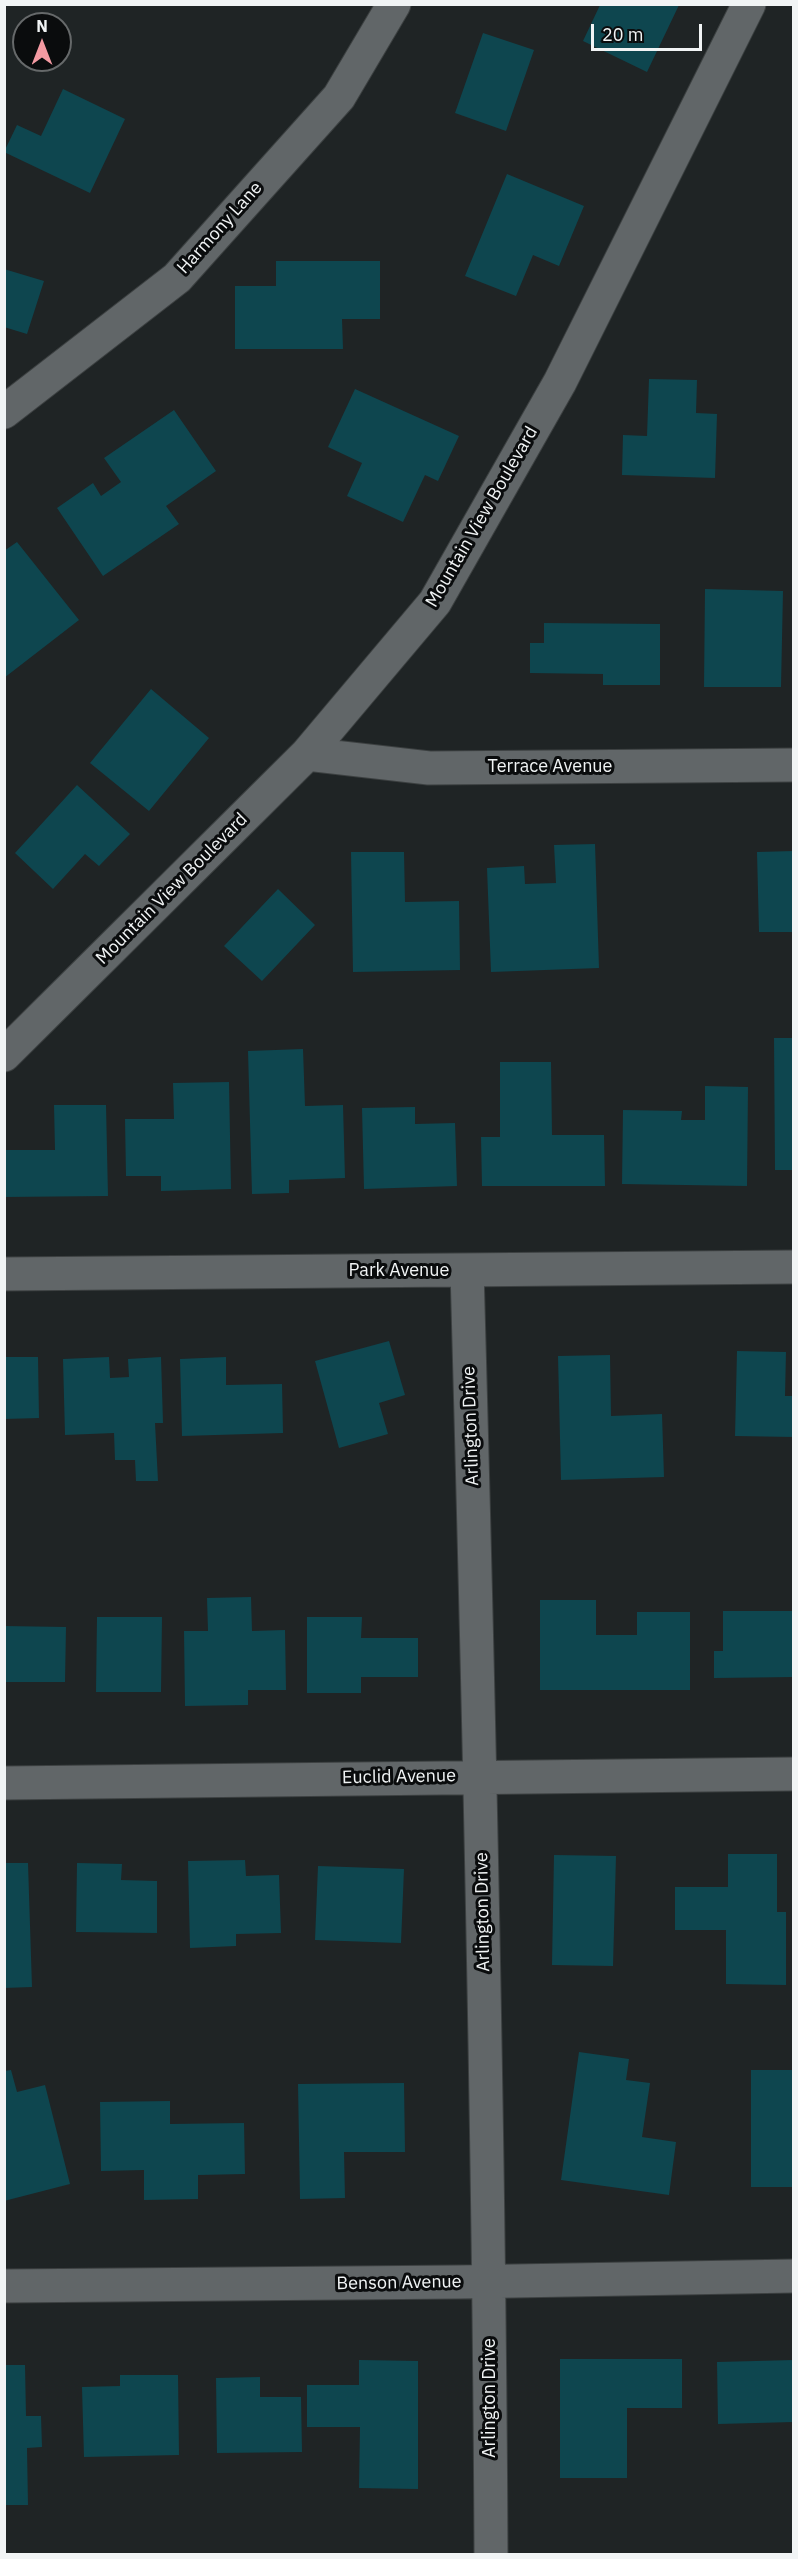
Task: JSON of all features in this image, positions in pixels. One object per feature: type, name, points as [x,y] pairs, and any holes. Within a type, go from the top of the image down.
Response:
[{"type":"street","name":"Harmony Lane","points":[[4,412],[177,278],[339,97],[394,4]]},
{"type":"street","name":"Mountain View Boulevard","points":[[4,1055],[307,754],[435,602],[560,382],[748,4]]},
{"type":"street","name":"Terrace Avenue","points":[[307,754],[429,768],[794,765]]},
{"type":"street","name":"Park Avenue","points":[[4,1274],[794,1267]]},
{"type":"street","name":"Arlington Drive","points":[[467,1270],[481,1776],[491,2554]]},
{"type":"street","name":"Euclid Avenue","points":[[4,1783],[794,1774]]},
{"type":"street","name":"Benson Avenue","points":[[4,2286],[489,2282],[794,2276]]},
{"type":"building","points":[[600,5],[679,5],[647,72],[583,41]]},
{"type":"building","points":[[483,33],[534,50],[506,131],[455,113]]},
{"type":"building","points":[[63,89],[125,119],[90,193],[4,152],[17,125],[41,136]]},
{"type":"building","points":[[507,174],[584,206],[559,266],[533,255],[516,296],[465,276]]},
{"type":"building","points":[[276,261],[380,261],[380,319],[342,319],[343,349],[235,349],[235,286],[276,286]]},
{"type":"building","points":[[4,269],[44,281],[27,334],[4,327]]},
{"type":"building","points":[[649,379],[697,380],[696,413],[717,414],[715,478],[622,475],[623,435],[647,436]]},
{"type":"building","points":[[355,389],[459,436],[438,481],[425,475],[403,522],[347,496],[362,463],[328,447]]},
{"type":"building","points":[[174,410],[216,471],[166,506],[179,524],[103,576],[57,508],[93,483],[101,496],[121,482],[104,458]]},
{"type":"building","points":[[17,542],[79,620],[4,678],[4,551]]},
{"type":"building","points":[[705,589],[783,591],[781,687],[704,687]]},
{"type":"building","points":[[544,623],[660,624],[660,685],[603,685],[603,674],[530,673],[530,643],[544,643]]},
{"type":"building","points":[[151,689],[209,738],[149,811],[90,763]]},
{"type":"building","points":[[77,785],[130,834],[99,866],[85,854],[53,889],[15,853]]},
{"type":"building","points":[[595,844],[599,968],[491,972],[487,868],[524,866],[525,884],[556,883],[554,845]]},
{"type":"building","points":[[794,851],[794,932],[759,932],[757,852]]},
{"type":"building","points":[[351,852],[404,852],[405,902],[459,901],[460,970],[353,972]]},
{"type":"building","points":[[278,889],[315,925],[262,981],[224,946]]},
{"type":"building","points":[[774,1038],[794,1038],[794,1170],[775,1170]]},
{"type":"building","points":[[303,1049],[305,1106],[343,1105],[345,1178],[289,1180],[289,1193],[252,1194],[248,1051]]},
{"type":"building","points":[[500,1062],[551,1062],[552,1135],[604,1135],[605,1186],[482,1186],[481,1137],[500,1137]]},
{"type":"building","points":[[229,1082],[231,1189],[161,1191],[161,1176],[126,1176],[125,1119],[174,1119],[173,1083]]},
{"type":"building","points":[[705,1086],[748,1087],[747,1186],[622,1184],[623,1110],[682,1111],[681,1120],[705,1120]]},
{"type":"building","points":[[54,1105],[106,1105],[108,1196],[4,1197],[4,1150],[55,1150]]},
{"type":"building","points":[[415,1107],[415,1124],[455,1123],[457,1186],[364,1189],[362,1108]]},
{"type":"building","points":[[389,1341],[405,1395],[379,1403],[388,1434],[339,1448],[315,1361]]},
{"type":"building","points":[[737,1351],[786,1352],[785,1396],[794,1396],[794,1437],[735,1436]]},
{"type":"building","points":[[610,1355],[611,1416],[662,1414],[664,1477],[561,1480],[558,1356]]},
{"type":"building","points":[[4,1357],[38,1357],[39,1418],[4,1419]]},
{"type":"building","points":[[109,1357],[110,1378],[129,1377],[128,1359],[161,1357],[163,1423],[155,1423],[158,1481],[136,1481],[135,1460],[115,1460],[114,1433],[65,1435],[63,1359]]},
{"type":"building","points":[[226,1357],[226,1385],[282,1384],[283,1433],[182,1436],[180,1359]]},
{"type":"building","points":[[251,1597],[252,1631],[285,1630],[286,1690],[248,1690],[248,1705],[185,1706],[184,1631],[208,1631],[207,1598]]},
{"type":"building","points":[[540,1600],[596,1600],[596,1635],[637,1635],[637,1612],[690,1612],[690,1690],[540,1690]]},
{"type":"building","points":[[723,1611],[794,1611],[794,1677],[714,1678],[714,1651],[723,1651]]},
{"type":"building","points":[[97,1617],[162,1617],[161,1692],[96,1692]]},
{"type":"building","points":[[307,1617],[362,1617],[361,1638],[418,1638],[418,1677],[361,1677],[361,1693],[307,1693]]},
{"type":"building","points":[[4,1626],[66,1627],[65,1682],[4,1682]]},
{"type":"building","points":[[728,1854],[777,1854],[777,1912],[786,1912],[786,1985],[726,1984],[726,1930],[675,1930],[675,1887],[728,1887]]},
{"type":"building","points":[[554,1855],[616,1856],[613,1966],[552,1965]]},
{"type":"building","points":[[245,1860],[246,1876],[279,1875],[281,1933],[236,1934],[236,1946],[190,1948],[188,1861]]},
{"type":"building","points":[[4,1863],[28,1863],[32,1987],[4,1988]]},
{"type":"building","points":[[77,1863],[122,1864],[121,1880],[157,1881],[157,1933],[76,1932]]},
{"type":"building","points":[[318,1866],[404,1869],[401,1943],[315,1940]]},
{"type":"building","points":[[579,2052],[629,2059],[626,2080],[650,2083],[642,2137],[676,2142],[669,2195],[561,2180]]},
{"type":"building","points":[[11,2070],[17,2092],[45,2085],[70,2184],[4,2201],[4,2071]]},
{"type":"building","points":[[751,2070],[794,2070],[794,2187],[751,2187]]},
{"type":"building","points":[[404,2083],[405,2152],[344,2152],[345,2198],[300,2199],[298,2084]]},
{"type":"building","points":[[170,2101],[170,2124],[244,2123],[245,2174],[198,2175],[198,2199],[144,2200],[144,2170],[101,2171],[100,2102]]},
{"type":"building","points":[[560,2359],[682,2359],[682,2408],[627,2408],[627,2478],[560,2478]]},
{"type":"building","points":[[359,2360],[418,2361],[418,2489],[359,2488],[360,2427],[307,2427],[307,2385],[359,2385]]},
{"type":"building","points":[[794,2360],[794,2422],[718,2424],[717,2362]]},
{"type":"building","points":[[4,2365],[25,2365],[26,2416],[41,2416],[42,2447],[27,2448],[28,2505],[4,2505]]},
{"type":"building","points":[[120,2375],[178,2375],[179,2455],[84,2457],[82,2387],[120,2386]]},
{"type":"building","points":[[260,2377],[260,2397],[301,2397],[302,2452],[217,2453],[216,2378]]}]
